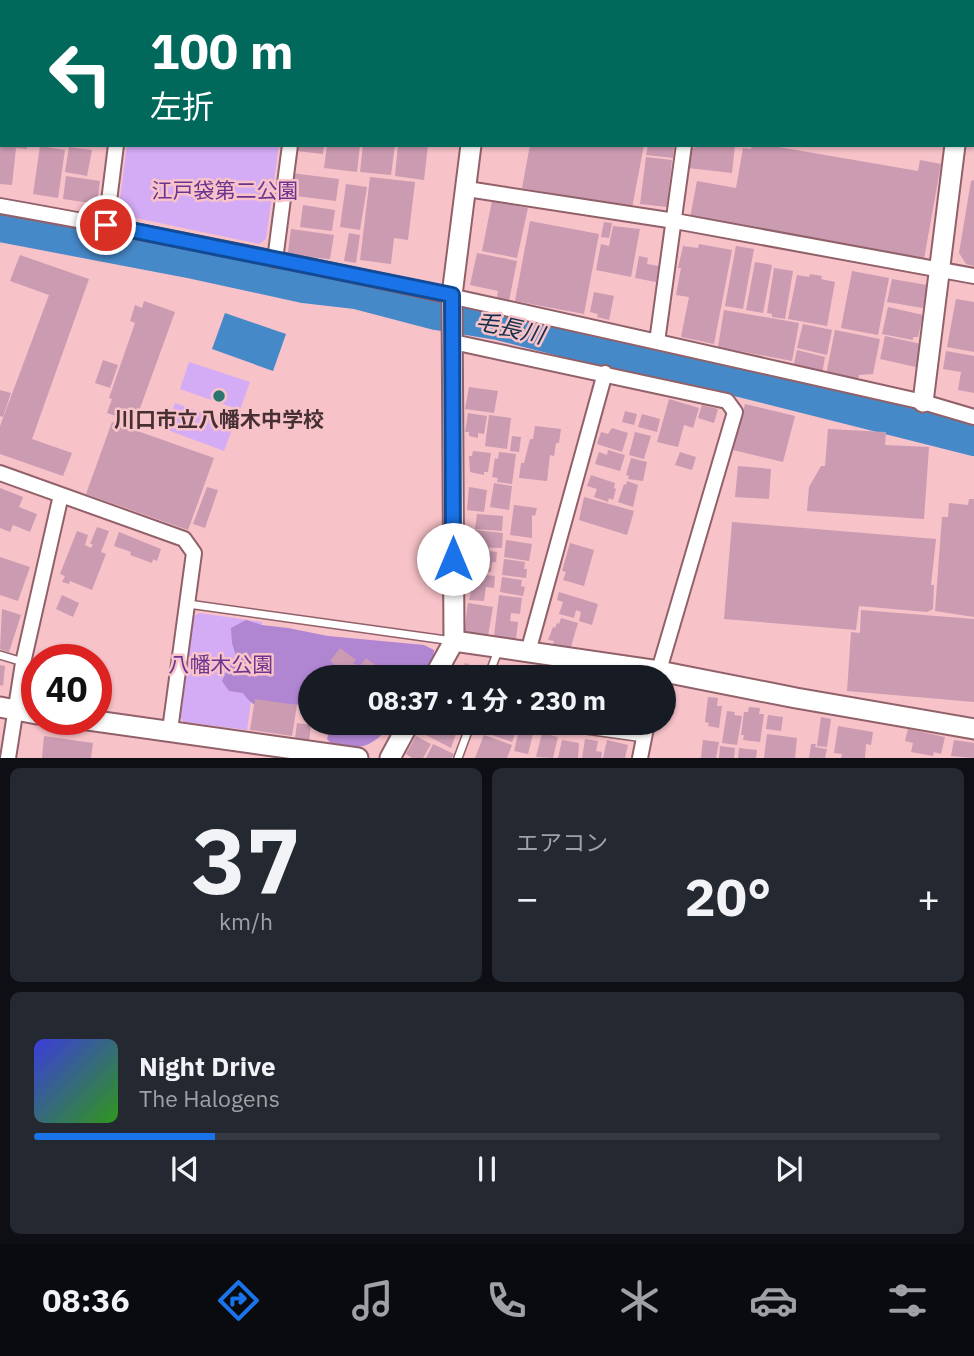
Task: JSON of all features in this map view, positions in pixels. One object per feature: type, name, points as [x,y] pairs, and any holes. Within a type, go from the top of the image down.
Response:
[{"type":"street","points":[[106,225],[116,147]]},
{"type":"street","points":[[275,260],[290,147]]},
{"type":"street","points":[[441,665],[454,641],[452,295],[471,147]]},
{"type":"street","points":[[657,342],[684,147]]},
{"type":"street","points":[[923,402],[955,147]]},
{"type":"street","points":[[467,189],[675,221],[974,276]]},
{"type":"street","points":[[0,206],[452,295],[923,402],[974,417]]},
{"type":"street","points":[[453,342],[727,401],[735,412],[661,665]]},
{"type":"street","points":[[528,652],[605,373]]},
{"type":"street","points":[[0,473],[184,539],[194,553],[170,730]]},
{"type":"street","points":[[27,644],[61,495]]},
{"type":"street","points":[[454,641],[605,665]]},
{"type":"street","points":[[8,758],[7,709],[21,669]]},
{"type":"street","points":[[676,677],[974,729]]},
{"type":"street","points":[[112,723],[358,758]]},
{"type":"street","points":[[390,758],[402,735]]},
{"type":"street","points":[[640,758],[645,735]]},
{"type":"lane","points":[[187,604],[454,641]]},
{"type":"lane","points":[[493,665],[499,648]]},
{"type":"lane","points":[[0,656],[21,662]]},
{"type":"lane","points":[[458,758],[467,735]]},
{"type":"lane","points":[[624,735],[644,738]]},
{"type":"green space","name":"江戸袋第二公園","points":[[127,147],[279,147],[266,239],[259,244],[131,217],[119,207]]},
{"type":"green space","points":[[189,362],[250,382],[240,410],[180,389]]},
{"type":"green space","points":[[175,403],[234,424],[224,451],[165,429]]},
{"type":"green space","name":"八幡木公園","points":[[199,613],[262,622],[247,730],[184,722],[179,716],[193,617]]},
{"type":"shaded area","points":[[246,620],[328,636],[424,645],[434,650],[433,665],[298,665],[298,705],[262,707],[249,701],[243,693],[229,691],[222,681],[228,668],[237,659],[231,628]]},
{"type":"shaded area","points":[[328,735],[381,735],[368,744],[346,748],[335,748],[327,739]]},
{"type":"water","points":[[225,313],[286,334],[273,371],[212,349]]},
{"type":"building","points":[[0,147],[27,147],[16,148],[12,185],[0,184]]},
{"type":"building","points":[[40,147],[65,150],[58,198],[33,194]]},
{"type":"building","points":[[69,147],[92,150],[87,176],[65,172]]},
{"type":"building","points":[[298,147],[324,147],[323,154],[297,151]]},
{"type":"building","points":[[327,147],[360,147],[357,172],[324,168]]},
{"type":"building","points":[[363,147],[395,147],[391,175],[360,172]]},
{"type":"building","points":[[398,147],[428,147],[424,180],[395,176]]},
{"type":"building","points":[[530,147],[644,147],[632,208],[574,197],[573,200],[522,188]]},
{"type":"building","points":[[648,147],[674,147],[673,158],[646,155]]},
{"type":"building","points":[[690,147],[735,147],[732,173],[688,168]]},
{"type":"building","points":[[779,147],[918,171],[920,160],[941,164],[924,259],[690,218],[697,181],[736,188],[743,148]]},
{"type":"building","points":[[646,157],[672,160],[667,207],[640,204]]},
{"type":"building","points":[[291,173],[339,179],[336,201],[288,195]]},
{"type":"building","points":[[66,176],[100,181],[97,204],[63,199]]},
{"type":"building","points":[[370,177],[415,182],[408,240],[394,238],[391,264],[360,260]]},
{"type":"building","points":[[974,180],[974,266],[966,264],[959,253],[971,181]]},
{"type":"building","points":[[346,184],[367,187],[360,230],[340,227]]},
{"type":"building","points":[[492,201],[528,208],[517,258],[482,251]]},
{"type":"building","points":[[303,205],[335,210],[332,231],[300,227]]},
{"type":"building","points":[[530,221],[599,234],[584,314],[515,301]]},
{"type":"building","points":[[604,222],[612,223],[609,238],[601,237]]},
{"type":"building","points":[[613,226],[640,229],[631,277],[596,270],[601,244],[609,246]]},
{"type":"building","points":[[291,229],[334,235],[330,259],[293,256],[288,252]]},
{"type":"building","points":[[349,233],[360,235],[356,263],[344,261]]},
{"type":"building","points":[[699,244],[732,250],[714,344],[681,337],[689,297],[676,295],[681,268],[678,268],[683,246],[698,248]]},
{"type":"building","points":[[736,246],[754,249],[743,309],[725,306]]},
{"type":"building","points":[[477,253],[517,261],[509,301],[497,298],[498,291],[470,285]]},
{"type":"building","points":[[20,255],[89,279],[32,439],[72,453],[63,476],[0,454],[0,426],[49,295],[10,281]]},
{"type":"building","points":[[639,256],[648,258],[647,264],[659,266],[656,282],[635,278]]},
{"type":"building","points":[[755,262],[772,265],[763,313],[746,310]]},
{"type":"building","points":[[774,268],[793,271],[785,319],[772,317],[772,314],[767,313]]},
{"type":"building","points":[[852,271],[889,278],[878,335],[841,328]]},
{"type":"building","points":[[810,274],[835,282],[827,326],[788,319],[797,275],[809,277]]},
{"type":"building","points":[[892,279],[927,285],[923,308],[887,302]]},
{"type":"building","points":[[594,292],[614,296],[609,320],[590,312]]},
{"type":"building","points":[[956,299],[974,302],[974,352],[947,347]]},
{"type":"building","points":[[144,301],[175,312],[135,422],[107,413],[112,399],[109,398],[135,323],[130,321],[135,305],[142,308]]},
{"type":"building","points":[[888,307],[923,315],[918,337],[913,337],[913,340],[882,334]]},
{"type":"building","points":[[724,310],[799,323],[792,361],[718,347]]},
{"type":"building","points":[[803,324],[832,330],[827,355],[797,348]]},
{"type":"building","points":[[835,330],[880,339],[873,374],[859,375],[858,381],[826,375]]},
{"type":"building","points":[[885,336],[921,344],[916,367],[880,359]]},
{"type":"building","points":[[797,350],[825,357],[822,374],[793,368]]},
{"type":"building","points":[[946,351],[974,356],[974,393],[958,390],[961,372],[943,369]]},
{"type":"building","points":[[103,360],[118,365],[110,388],[95,383]]},
{"type":"building","points":[[469,387],[498,391],[494,413],[465,409]]},
{"type":"building","points":[[0,390],[11,393],[3,417],[0,416]]},
{"type":"building","points":[[669,399],[699,408],[693,428],[684,425],[678,447],[657,442]]},
{"type":"building","points":[[745,404],[795,416],[783,462],[733,450]]},
{"type":"building","points":[[702,405],[718,409],[714,423],[698,418]]},
{"type":"building","points":[[625,411],[637,414],[634,425],[622,422]]},
{"type":"building","points":[[468,413],[487,416],[484,434],[478,433],[478,438],[465,432]]},
{"type":"building","points":[[642,414],[660,419],[657,432],[638,427]]},
{"type":"building","points":[[489,415],[511,418],[507,449],[485,446]]},
{"type":"building","points":[[112,422],[214,458],[188,530],[86,494]]},
{"type":"building","points":[[535,426],[561,429],[554,456],[550,455],[547,481],[519,478],[521,463],[524,463]]},
{"type":"building","points":[[612,428],[628,433],[622,452],[597,444],[601,432],[608,434]]},
{"type":"building","points":[[828,429],[886,432],[885,445],[929,447],[924,519],[807,511],[809,487],[821,466],[825,466]]},
{"type":"building","points":[[635,432],[651,436],[644,459],[629,455]]},
{"type":"building","points":[[512,436],[521,437],[519,452],[510,451]]},
{"type":"building","points":[[608,450],[625,455],[620,471],[595,464],[599,452],[607,455]]},
{"type":"building","points":[[473,451],[491,453],[488,472],[484,472],[484,475],[470,472],[469,456],[472,456]]},
{"type":"building","points":[[499,452],[516,454],[512,484],[497,482],[498,478],[492,477],[495,458],[498,459]]},
{"type":"building","points":[[680,452],[696,457],[692,470],[675,465]]},
{"type":"building","points":[[631,458],[647,462],[643,481],[628,479],[629,476],[626,475]]},
{"type":"building","points":[[738,466],[771,469],[769,499],[735,497]]},
{"type":"building","points":[[591,475],[615,483],[613,500],[609,498],[608,502],[594,497],[597,489],[587,486]]},
{"type":"building","points":[[627,481],[638,485],[633,507],[618,502]]},
{"type":"building","points":[[494,483],[512,486],[509,510],[490,507]]},
{"type":"building","points":[[207,487],[218,490],[205,528],[193,524]]},
{"type":"building","points":[[469,487],[487,490],[484,512],[467,510]]},
{"type":"building","points":[[0,488],[23,497],[19,507],[37,514],[30,532],[13,525],[10,532],[0,528]]},
{"type":"building","points":[[584,497],[634,511],[627,535],[579,520]]},
{"type":"building","points":[[969,499],[974,499],[974,617],[935,611],[942,517],[948,517],[949,503],[968,505]]},
{"type":"building","points":[[514,505],[537,508],[535,516],[532,515],[532,538],[510,535]]},
{"type":"building","points":[[477,514],[503,516],[502,531],[475,529]]},
{"type":"building","points":[[732,522],[936,539],[931,585],[934,585],[933,609],[927,612],[859,606],[856,630],[724,619]]},
{"type":"building","points":[[97,527],[109,531],[101,552],[106,554],[92,590],[70,581],[69,584],[62,582],[65,576],[60,574],[77,531],[88,535],[85,545],[91,548]]},
{"type":"building","points":[[474,530],[503,533],[502,548],[470,547]]},
{"type":"building","points":[[119,532],[161,549],[157,561],[153,559],[152,563],[114,546]]},
{"type":"building","points":[[506,540],[532,544],[529,561],[504,557]]},
{"type":"building","points":[[570,543],[594,550],[584,586],[563,580],[566,572],[562,571]]},
{"type":"building","points":[[471,549],[497,552],[491,572],[473,569],[473,565],[469,565]]},
{"type":"building","points":[[0,557],[30,567],[18,601],[0,595]]},
{"type":"building","points":[[504,559],[525,562],[526,578],[502,575]]},
{"type":"building","points":[[475,574],[495,576],[494,588],[486,587],[484,601],[469,600]]},
{"type":"building","points":[[502,577],[522,580],[521,586],[525,587],[523,596],[500,592]]},
{"type":"building","points":[[559,592],[598,604],[592,625],[579,621],[581,612],[576,610],[574,618],[559,614],[563,602],[557,600]]},
{"type":"building","points":[[62,595],[79,603],[73,617],[56,609]]},
{"type":"building","points":[[499,595],[522,598],[520,614],[511,613],[510,621],[518,622],[516,639],[494,636]]},
{"type":"building","points":[[468,603],[493,607],[488,636],[464,633]]},
{"type":"building","points":[[2,609],[21,615],[9,652],[0,649]]},
{"type":"building","points":[[861,610],[974,619],[974,702],[847,691],[851,632],[860,633]]},
{"type":"building","points":[[561,618],[578,623],[570,650],[553,645],[554,641],[548,640],[553,627],[559,624]]},
{"type":"building","points":[[340,648],[356,660],[353,663],[356,665],[335,665],[330,661]]},
{"type":"building","points":[[366,658],[375,665],[361,665]]},
{"type":"building","points":[[0,665],[5,666],[3,686],[0,685]]},
{"type":"building","points":[[708,697],[718,698],[717,706],[722,706],[719,728],[708,726],[709,723],[705,722]]},
{"type":"building","points":[[255,699],[297,705],[292,736],[250,730]]},
{"type":"building","points":[[749,707],[760,708],[759,714],[764,714],[760,742],[743,740],[744,735],[741,735],[744,712],[748,712]]},
{"type":"building","points":[[727,711],[742,716],[737,745],[722,743]]},
{"type":"building","points":[[768,715],[783,717],[781,731],[766,729]]},
{"type":"building","points":[[821,717],[831,719],[827,747],[817,746]]},
{"type":"building","points":[[298,723],[298,735],[310,735],[309,741],[295,739]]},
{"type":"building","points":[[838,726],[873,732],[871,745],[866,744],[865,758],[841,758],[842,754],[834,753]]},
{"type":"building","points":[[908,729],[945,737],[941,754],[934,752],[933,756],[911,752],[913,743],[905,741]]},
{"type":"building","points":[[767,734],[797,738],[795,758],[764,758]]},
{"type":"building","points":[[426,735],[456,735],[451,748]]},
{"type":"building","points":[[484,735],[512,745],[507,758],[475,758]]},
{"type":"building","points":[[492,735],[514,735],[512,742]]},
{"type":"building","points":[[518,735],[533,735],[528,754],[514,751]]},
{"type":"building","points":[[542,735],[558,737],[553,758],[536,757]]},
{"type":"building","points":[[44,736],[93,743],[91,758],[42,758]]},
{"type":"building","points":[[416,736],[431,744],[423,758],[412,758],[406,754]]},
{"type":"building","points":[[585,739],[598,741],[596,751],[602,752],[601,758],[582,758]]},
{"type":"building","points":[[562,740],[579,743],[578,758],[558,758]]},
{"type":"building","points":[[607,740],[628,745],[625,758],[603,758]]},
{"type":"building","points":[[703,740],[719,742],[716,758],[701,758]]},
{"type":"building","points":[[954,740],[974,743],[974,758],[951,756]]},
{"type":"building","points":[[433,744],[454,754],[452,758],[426,758]]},
{"type":"building","points":[[811,744],[827,749],[825,758],[809,758]]},
{"type":"building","points":[[720,746],[735,748],[734,758],[719,758]]},
{"type":"building","points":[[739,748],[757,750],[756,758],[738,758]]},
{"type":"waterway","name":"毛長川","points":[[0,226],[304,287],[356,293],[436,314],[498,324],[974,440]]},
{"type":"place","name":"川口市立八幡木中学校","points":[[219,396]]},
{"type":"route","points":[[106,225],[452,295],[453,559]]}]
